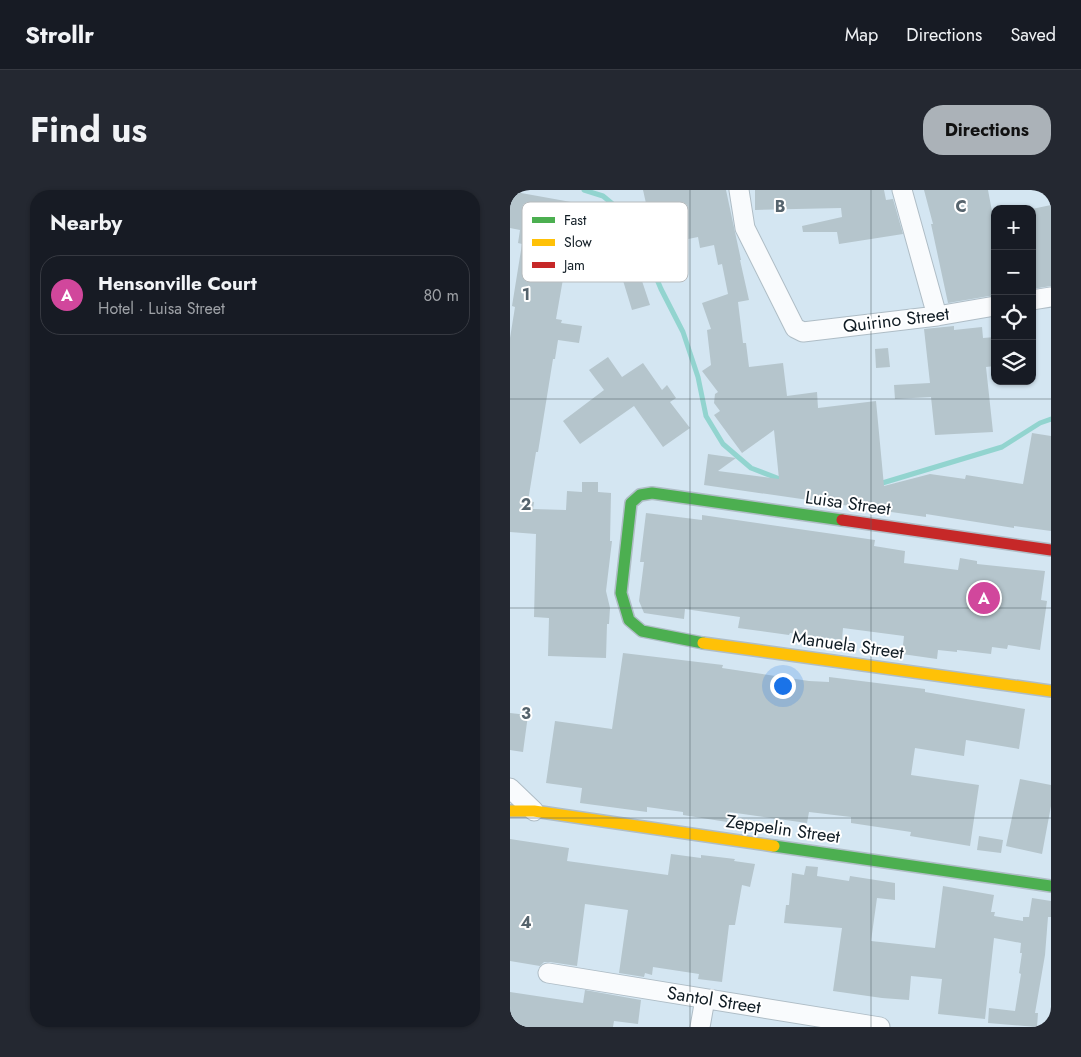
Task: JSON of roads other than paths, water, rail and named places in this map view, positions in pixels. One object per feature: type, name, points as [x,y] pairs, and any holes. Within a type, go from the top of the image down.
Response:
[{"type":"street","name":"Quirino Street","points":[[739,190],[745,228],[794,328],[798,331],[803,332],[937,316],[991,307]]},
{"type":"street","points":[[902,190],[937,316]]},
{"type":"street","points":[[1036,299],[1051,297]]},
{"type":"street","name":"Luisa Street","points":[[642,631],[629,620],[621,593],[631,504],[640,495],[652,493],[1051,550]]},
{"type":"street","name":"Manuela Street","points":[[642,631],[699,642],[1051,691]]},
{"type":"street","points":[[510,788],[534,811]]},
{"type":"street","name":"Zeppelin Street","points":[[510,811],[534,811],[1051,886]]},
{"type":"street","name":"Santol Street","points":[[548,973],[880,1027]]},
{"type":"street","points":[[700,1027],[705,999]]},
{"type":"waterway","points":[[584,190],[603,196],[610,202]]},
{"type":"waterway","points":[[658,282],[683,332],[698,377],[706,416],[723,444],[751,468],[785,481]]},
{"type":"waterway","points":[[879,484],[1002,447],[1040,423],[1051,419]]},
{"type":"place","name":"Hensonville Court","points":[[984,598]]}]
